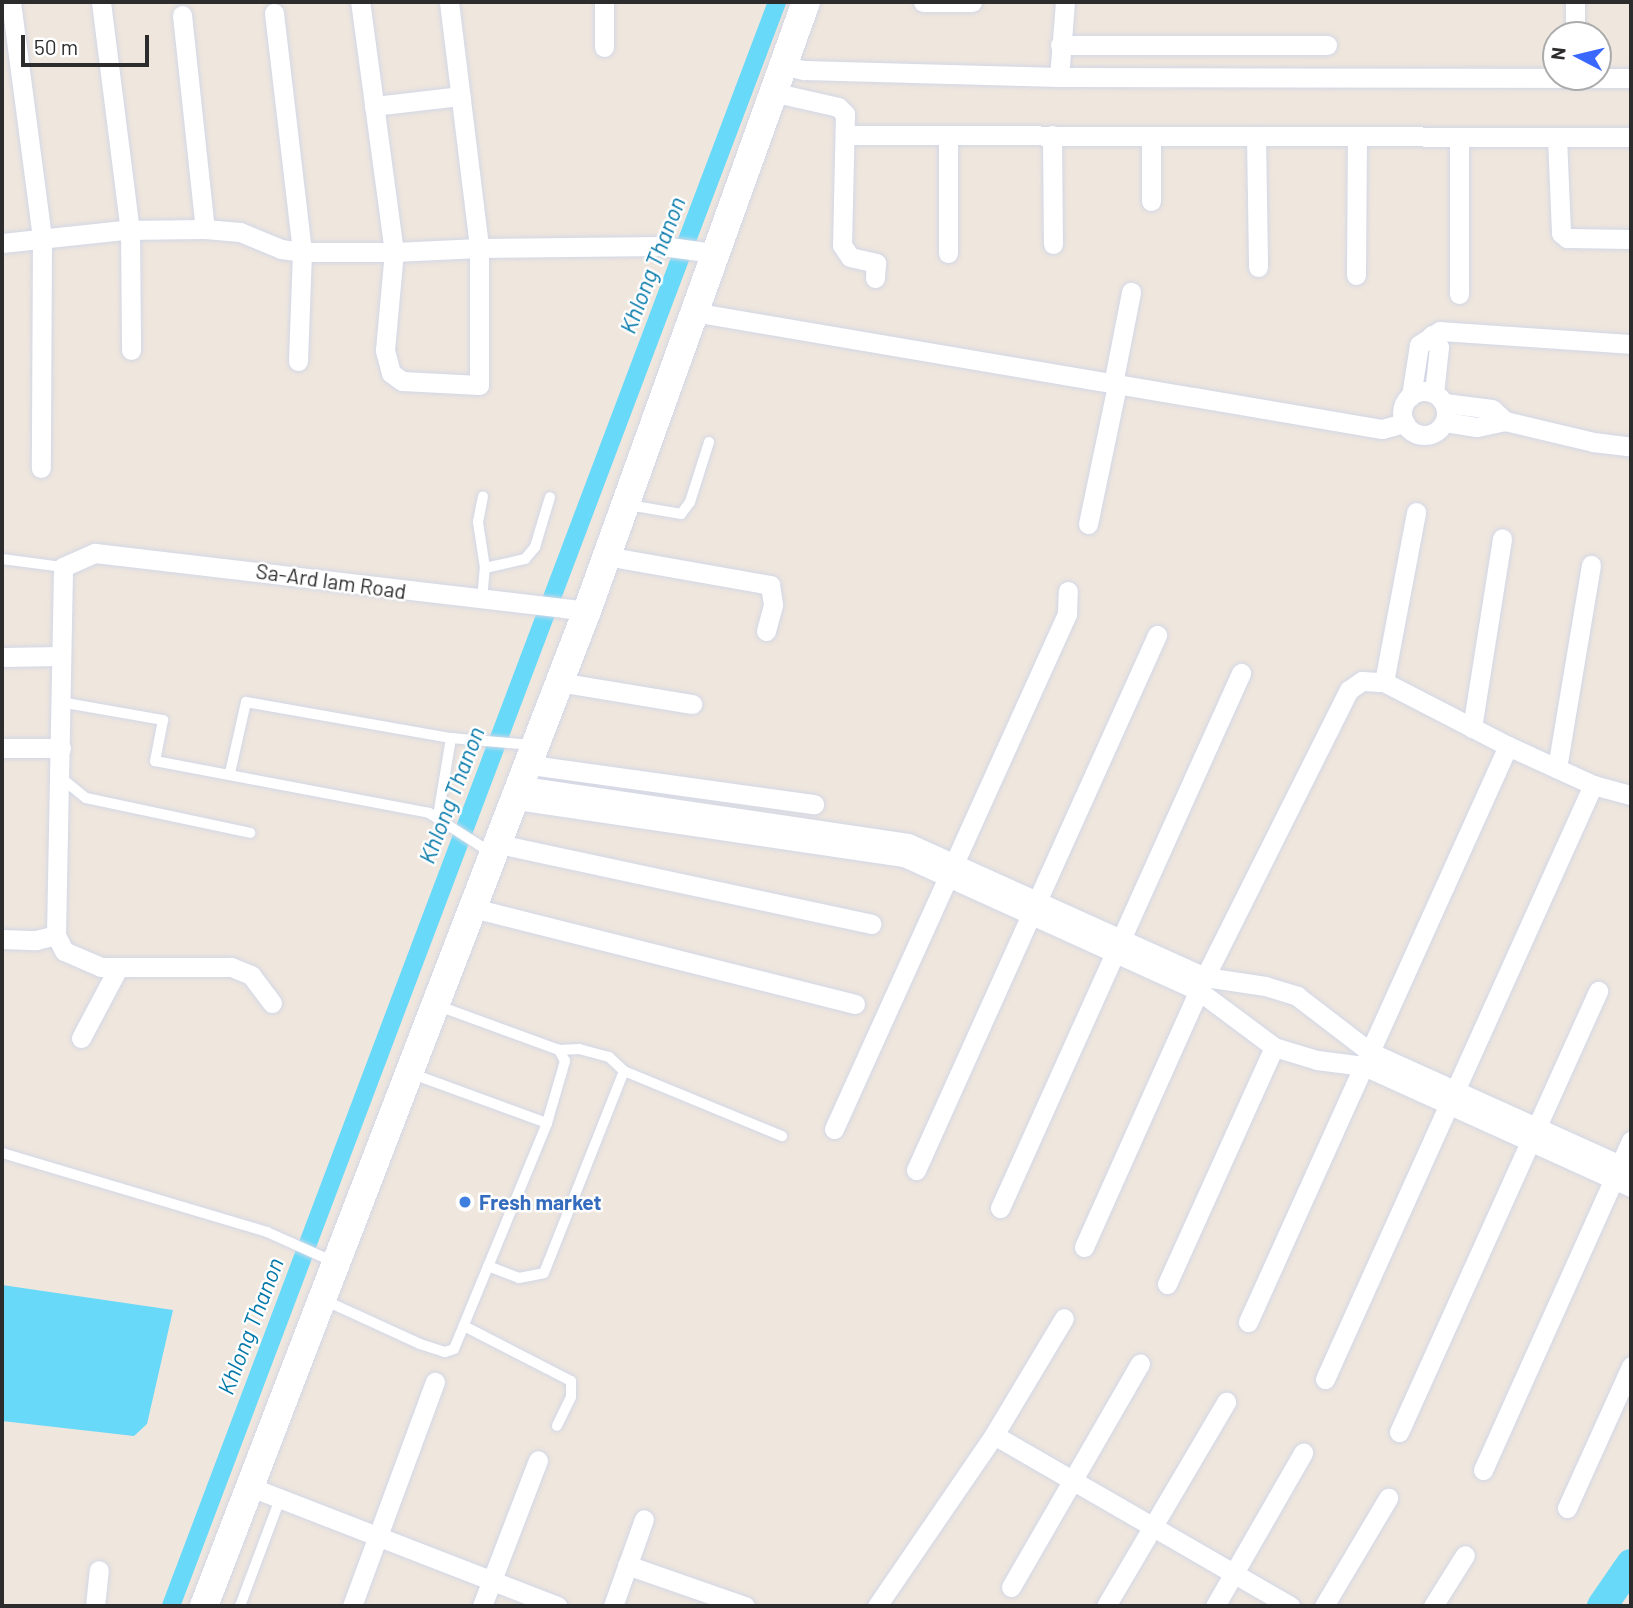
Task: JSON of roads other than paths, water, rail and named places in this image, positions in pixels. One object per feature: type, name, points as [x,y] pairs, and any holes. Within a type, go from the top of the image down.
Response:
[{"type":"street","points":[[11,2],[42,239],[41,468]]},
{"type":"street","points":[[101,2],[130,230],[131,350]]},
{"type":"street","points":[[360,2],[394,252],[385,351],[391,373],[402,381],[479,385],[479,248],[449,2]]},
{"type":"street","points":[[604,2],[604,47]]},
{"type":"street","points":[[204,1606],[320,1298],[327,1259],[432,1004],[469,907],[486,846],[518,767],[558,682],[577,610],[606,556],[693,312],[707,252],[806,2]]},
{"type":"street","points":[[923,2],[972,2]]},
{"type":"street","points":[[1059,77],[1065,2]]},
{"type":"street","points":[[1575,2],[1575,21]]},
{"type":"street","points":[[274,13],[302,252],[298,360]]},
{"type":"street","points":[[182,15],[205,229]]},
{"type":"street","points":[[1060,45],[1327,45]]},
{"type":"street","points":[[782,65],[804,70],[1059,77],[1542,77]]},
{"type":"street","points":[[1612,78],[1631,78]]},
{"type":"street","points":[[772,92],[840,108],[848,135],[842,245],[849,257],[876,263],[875,278]]},
{"type":"street","points":[[374,106],[460,96]]},
{"type":"street","points":[[848,135],[1631,137]]},
{"type":"street","points":[[948,135],[948,253]]},
{"type":"street","points":[[1052,135],[1053,244]]},
{"type":"street","points":[[1151,136],[1151,201]]},
{"type":"street","points":[[1256,136],[1258,267]]},
{"type":"street","points":[[1356,275],[1357,136]]},
{"type":"street","points":[[1459,136],[1459,294]]},
{"type":"street","points":[[1557,137],[1561,233],[1567,238],[1631,239]]},
{"type":"street","points":[[2,243],[130,230],[205,229],[240,232],[281,249],[302,252],[662,246],[707,252]]},
{"type":"street","points":[[1088,524],[1130,292]]},
{"type":"street","points":[[693,312],[1382,429],[1405,423]]},
{"type":"street","points":[[1432,335],[1440,347],[1439,430],[1420,435],[1405,423],[1404,404],[1410,396],[1419,345],[1432,335],[1449,330],[1631,344]]},
{"type":"street","points":[[1410,396],[1441,406],[1492,410],[1505,421],[1593,442],[1631,447]]},
{"type":"street","points":[[1384,682],[1416,512]]},
{"type":"street","points":[[1472,728],[1502,538]]},
{"type":"street","name":"Sa-Ard Iam Road","points":[[70,563],[95,554],[577,610]]},
{"type":"street","points":[[606,556],[770,585],[773,605],[766,631]]},
{"type":"street","points":[[70,563],[61,656],[56,935],[64,951],[72,956],[117,970],[231,967],[251,975],[271,1003]]},
{"type":"street","points":[[1557,768],[1591,565]]},
{"type":"street","points":[[834,1129],[1068,614],[1068,591]]},
{"type":"street","points":[[916,1170],[1157,635]]},
{"type":"street","points":[[2,657],[61,656]]},
{"type":"street","points":[[1000,1208],[1241,673]]},
{"type":"street","points":[[1084,1247],[1202,984],[1349,691],[1362,681],[1384,682],[1508,746],[1593,785],[1631,795]]},
{"type":"street","points":[[558,682],[692,704]]},
{"type":"street","points":[[1248,1322],[1508,746]]},
{"type":"street","points":[[2,748],[61,748]]},
{"type":"street","points":[[518,767],[860,843],[951,870],[1202,984],[1274,1046],[1317,1060],[1367,1059]]},
{"type":"street","points":[[518,767],[814,804]]},
{"type":"street","points":[[1325,1379],[1593,785]]},
{"type":"street","points":[[486,846],[871,924]]},
{"type":"street","points":[[469,907],[855,1004]]},
{"type":"street","points":[[2,939],[36,940],[56,935]]},
{"type":"street","points":[[81,1038],[117,970]]},
{"type":"street","points":[[1202,984],[1265,986],[1297,996],[1367,1059],[1624,1176]]},
{"type":"street","points":[[1399,1432],[1598,991]]},
{"type":"street","points":[[1167,1284],[1274,1046]]},
{"type":"street","points":[[1483,1470],[1624,1176],[1631,1141]]},
{"type":"street","points":[[877,1606],[994,1436],[1064,1318]]},
{"type":"street","points":[[1011,1587],[1140,1364]]},
{"type":"street","points":[[1567,1508],[1631,1366]]},
{"type":"street","points":[[352,1606],[435,1382]]},
{"type":"street","points":[[1107,1606],[1226,1402]]},
{"type":"street","points":[[994,1436],[1153,1530],[1290,1606]]},
{"type":"street","points":[[1215,1606],[1303,1453]]},
{"type":"street","points":[[482,1606],[538,1460]]},
{"type":"street","points":[[248,1486],[558,1606]]},
{"type":"street","points":[[1324,1606],[1388,1498]]},
{"type":"street","points":[[612,1606],[644,1519]]},
{"type":"street","points":[[1433,1606],[1465,1555]]},
{"type":"street","points":[[627,1565],[745,1606]]},
{"type":"street","points":[[95,1606],[99,1570]]},
{"type":"street","points":[[684,1606],[691,1587]]},
{"type":"lane","points":[[625,504],[681,514],[690,502],[709,442]]},
{"type":"lane","points":[[483,496],[478,522],[492,601]]},
{"type":"lane","points":[[485,568],[525,559],[535,547],[550,497]]},
{"type":"lane","points":[[2,559],[70,563]]},
{"type":"lane","points":[[60,702],[163,720],[155,761],[230,773],[438,816],[486,846]]},
{"type":"lane","points":[[230,773],[246,702],[451,738],[478,740],[518,767]]},
{"type":"lane","points":[[438,816],[451,738]]},
{"type":"lane","points":[[60,777],[86,798],[250,833]]},
{"type":"lane","points":[[432,1004],[559,1050],[579,1049],[609,1057],[624,1071],[782,1136]]},
{"type":"lane","points":[[320,1298],[445,1352],[454,1349],[547,1123],[565,1061],[559,1050]]},
{"type":"lane","points":[[406,1071],[547,1123]]},
{"type":"lane","points":[[488,1266],[519,1278],[544,1273],[624,1071]]},
{"type":"lane","points":[[2,1153],[267,1232],[327,1259]]},
{"type":"lane","points":[[464,1326],[571,1381],[571,1397],[557,1426]]},
{"type":"lane","points":[[240,1606],[280,1499]]},
{"type":"water","points":[[2,1285],[173,1310],[147,1424],[134,1436],[2,1421]]},
{"type":"waterway","name":"Khlong Thanon","points":[[171,1606],[777,2]]},
{"type":"waterway","points":[[1602,1606],[1631,1564]]},
{"type":"place","name":"Fresh market","points":[[465,1202]]}]
